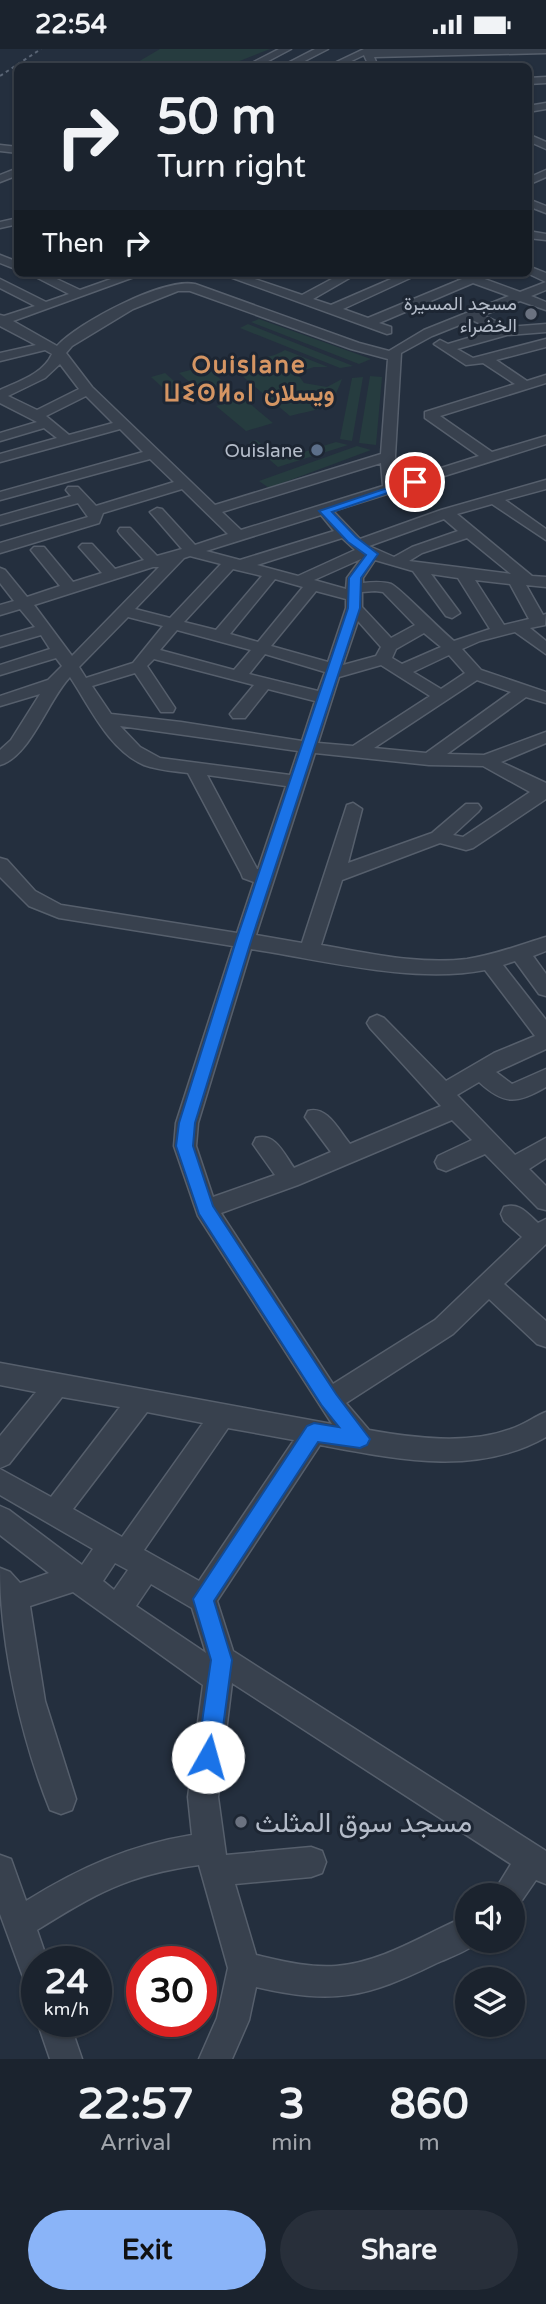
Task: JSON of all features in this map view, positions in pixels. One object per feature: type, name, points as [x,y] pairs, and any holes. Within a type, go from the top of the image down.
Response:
[{"type":"street","points":[[256,63],[286,49],[300,52]]},
{"type":"street","points":[[277,63],[313,49]]},
{"type":"street","points":[[293,63],[323,49]]},
{"type":"street","points":[[342,49],[369,56],[453,62],[546,60]]},
{"type":"street","points":[[448,50],[453,62]]},
{"type":"street","points":[[509,50],[516,61]]},
{"type":"street","points":[[343,63],[369,56],[419,51],[546,50]]},
{"type":"street","points":[[0,148],[12,164]]},
{"type":"street","points":[[0,154],[12,164]]},
{"type":"street","points":[[532,200],[546,211]]},
{"type":"street","points":[[43,277],[79,294]]},
{"type":"street","points":[[114,277],[158,291]]},
{"type":"street","points":[[1,321],[127,277]]},
{"type":"street","points":[[237,277],[387,330]]},
{"type":"street","points":[[268,314],[344,277]]},
{"type":"street","points":[[332,309],[406,277]]},
{"type":"street","points":[[468,277],[546,306]]},
{"type":"street","points":[[368,323],[473,279]]},
{"type":"street","points":[[0,282],[45,306]]},
{"type":"street","points":[[0,357],[52,349],[68,343],[158,291],[176,285],[191,287],[355,346],[393,356]]},
{"type":"street","points":[[390,490],[388,456],[393,356],[401,345],[546,286]]},
{"type":"street","points":[[472,316],[506,331]]},
{"type":"street","points":[[1,321],[52,349],[87,390],[240,537]]},
{"type":"street","points":[[544,346],[466,361],[443,346],[506,331],[546,328]]},
{"type":"street","points":[[1,395],[48,370],[55,363],[52,349]]},
{"type":"street","points":[[486,359],[525,386]]},
{"type":"street","points":[[491,458],[430,415],[546,379]]},
{"type":"street","points":[[0,437],[42,419],[87,390]]},
{"type":"street","points":[[1,395],[42,419],[66,439]]},
{"type":"street","points":[[0,457],[123,424]]},
{"type":"street","points":[[0,610],[546,440]]},
{"type":"street","points":[[2,493],[155,453]]},
{"type":"street","points":[[213,510],[388,456]]},
{"type":"street","points":[[0,548],[96,518],[94,511],[81,498],[40,467]]},
{"type":"street","points":[[94,511],[186,484]]},
{"type":"street","points":[[238,677],[263,648],[307,583],[365,550],[446,513],[546,484]]},
{"type":"street","points":[[0,521],[81,498]]},
{"type":"street","points":[[494,499],[544,532]]},
{"type":"street","points":[[325,511],[365,550],[396,562],[546,582]]},
{"type":"street","points":[[157,512],[185,554],[307,583],[353,598],[386,653],[401,671],[441,696]]},
{"type":"street","points":[[401,671],[451,647],[542,621],[521,579],[446,513]]},
{"type":"street","points":[[125,531],[155,563]]},
{"type":"street","points":[[83,684],[139,666],[173,624],[234,565],[345,532]]},
{"type":"street","points":[[396,562],[416,550],[469,532]]},
{"type":"street","points":[[87,547],[112,576]]},
{"type":"street","points":[[360,1439],[329,1400],[205,1209],[185,1146],[187,1123],[333,671],[365,550]]},
{"type":"street","points":[[39,551],[70,589]]},
{"type":"street","points":[[0,759],[18,743],[54,684],[65,659],[124,611],[185,554]]},
{"type":"street","points":[[418,567],[452,613]]},
{"type":"street","points":[[462,572],[499,632]]},
{"type":"street","points":[[0,573],[45,629],[128,750],[140,758],[157,763],[297,782]]},
{"type":"street","points":[[220,636],[271,575]]},
{"type":"street","points":[[353,598],[374,586],[388,588],[425,626],[451,647],[475,674],[546,698]]},
{"type":"street","points":[[124,611],[263,648],[333,671],[386,653],[425,626]]},
{"type":"street","points":[[518,627],[546,649]]},
{"type":"street","points":[[0,642],[45,629]]},
{"type":"street","points":[[151,653],[324,698]]},
{"type":"street","points":[[0,670],[65,659]]},
{"type":"street","points":[[139,666],[167,708]]},
{"type":"street","points":[[356,752],[475,674]]},
{"type":"street","points":[[239,714],[264,683]]},
{"type":"street","points":[[0,701],[54,684]]},
{"type":"street","points":[[429,759],[524,689]]},
{"type":"street","points":[[106,719],[181,727],[308,747],[429,759],[486,761],[546,737]]},
{"type":"street","points":[[439,837],[458,844],[474,841],[545,791],[486,761]]},
{"type":"street","points":[[194,768],[250,873],[264,879]]},
{"type":"street","points":[[335,874],[439,837],[472,808]]},
{"type":"street","points":[[309,951],[353,809]]},
{"type":"street","points":[[0,864],[30,899],[44,907],[66,913],[414,967],[464,968],[491,964],[546,944]]},
{"type":"street","points":[[520,953],[546,989]]},
{"type":"street","points":[[205,1209],[290,1179],[346,1155],[450,1100],[481,1071],[546,1038],[491,964]]},
{"type":"street","points":[[377,1023],[488,1143],[546,1201]]},
{"type":"street","points":[[481,1071],[509,1094],[515,1094],[546,1077]]},
{"type":"street","points":[[316,1117],[346,1155]]},
{"type":"street","points":[[446,1162],[488,1143]]},
{"type":"street","points":[[264,1144],[290,1179]]},
{"type":"street","points":[[512,1168],[546,1147]]},
{"type":"street","points":[[329,1400],[444,1327],[542,1233],[512,1214]]},
{"type":"street","points":[[488,1284],[546,1336]]},
{"type":"street","points":[[0,1374],[390,1446],[457,1450],[490,1447],[519,1439],[546,1424]]},
{"type":"street","points":[[0,1456],[58,1383]]},
{"type":"street","points":[[54,1514],[141,1400]]},
{"type":"street","points":[[117,1609],[127,1556],[222,1416]]},
{"type":"street","points":[[203,1599],[314,1432]]},
{"type":"street","points":[[1,1485],[203,1599],[220,1669],[203,1797],[212,1860],[244,1968],[233,2020],[215,2059]]},
{"type":"street","points":[[0,1519],[117,1609],[220,1669],[539,1865],[520,1883]]},
{"type":"street","points":[[61,1799],[31,1701],[8,1589],[80,1581],[127,1556]]},
{"type":"street","points":[[19,1923],[98,1876],[157,1855],[212,1860],[311,1862]]},
{"type":"street","points":[[0,1870],[27,1946]]},
{"type":"street","points":[[244,1968],[296,1979],[337,1982],[393,1965],[455,1937]]},
{"type":"street","points":[[58,2037],[65,2059]]},
{"type":"green space","points":[[160,49],[270,49],[235,63],[136,63]]},
{"type":"green space","points":[[259,319],[371,359],[359,364],[251,322]]},
{"type":"green space","points":[[248,324],[353,366],[340,368],[240,328]]},
{"type":"green space","points":[[285,350],[328,367],[314,367],[302,371],[299,376],[304,383],[327,387],[342,379],[333,398],[324,407],[290,416],[229,365],[271,356]]},
{"type":"green space","points":[[205,366],[233,390],[207,397],[179,373]]},
{"type":"green space","points":[[165,373],[193,398],[179,402],[151,377]]},
{"type":"green space","points":[[370,376],[382,377],[376,445],[359,443]]},
{"type":"green space","points":[[363,377],[352,441],[340,439],[352,378]]},
{"type":"green space","points":[[243,398],[273,423],[246,431],[216,406]]},
{"type":"green space","points":[[256,440],[281,459],[336,442],[348,445],[278,467],[249,442]]},
{"type":"green space","points":[[357,446],[371,450],[269,488],[259,481]]},
{"type":"railway","points":[[20,63],[41,49]]},
{"type":"railway","points":[[0,76],[14,67]]},
{"type":"place","name":"مسجد المسيرة الخضراء","points":[[531,314]]},
{"type":"place","name":"Ouislane","points":[[317,450]]},
{"type":"place","name":"مسجد سوق المثلث","points":[[241,1822]]},
{"type":"district","name":"Ouislane ⵡⵉⵙⵍⴰⵏ ويسلان","points":[[249,379]]},
{"type":"route","points":[[208,1757],[222,1660],[203,1599],[314,1432],[360,1439],[329,1400],[205,1209],[185,1146],[187,1123],[354,608],[355,578],[372,554],[352,539],[325,511],[415,482]]}]
